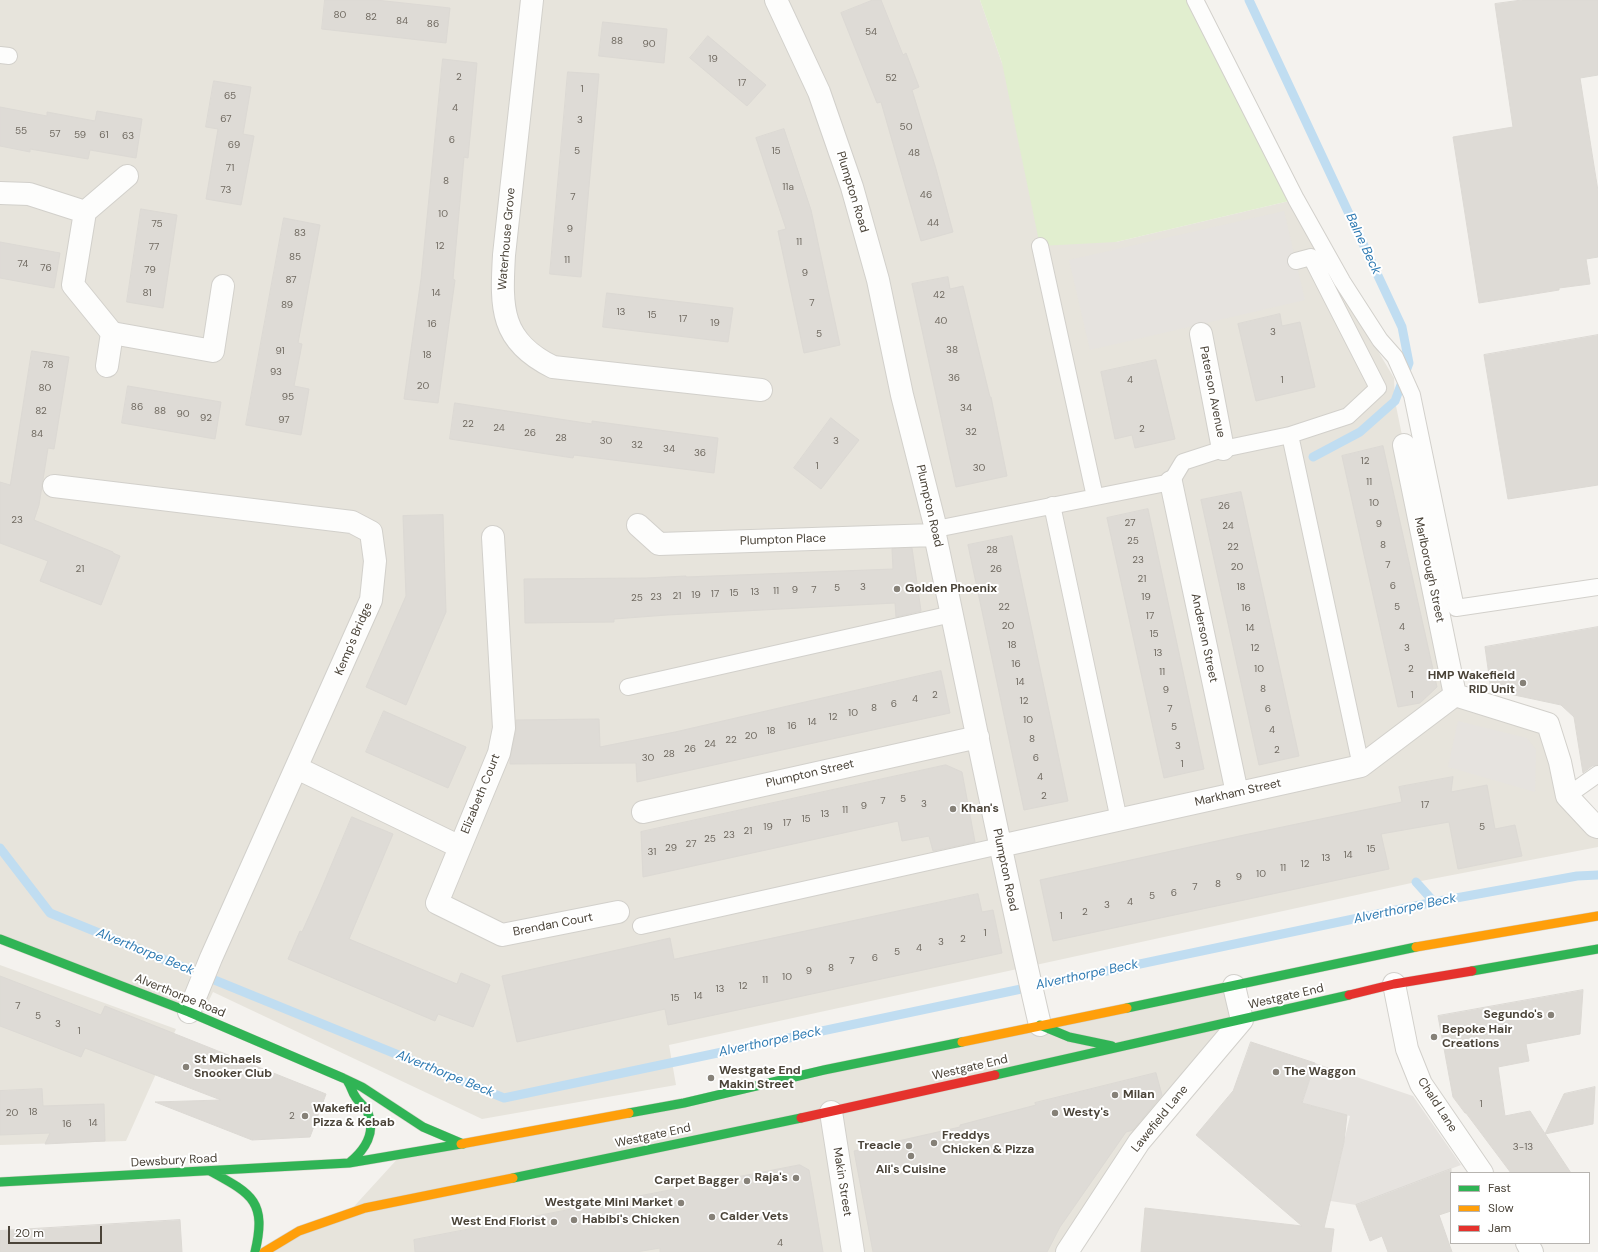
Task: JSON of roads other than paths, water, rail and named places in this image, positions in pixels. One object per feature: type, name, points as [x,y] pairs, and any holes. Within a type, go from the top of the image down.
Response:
[{"type":"main road","name":"Westgate End","points":[[349,1162],[463,1144],[684,1103],[1039,1020],[1234,986],[1415,947],[1598,916]]},
{"type":"main road","name":"Alverthorpe Road","points":[[0,939],[189,1012],[362,1087],[423,1127],[463,1144]]},
{"type":"main road","name":"Westgate End","points":[[264,1252],[299,1231],[364,1208],[831,1112],[1242,1020],[1394,984],[1598,949]]},
{"type":"main road","points":[[1039,1020],[1069,1037],[1118,1047]]},
{"type":"main road","points":[[348,1082],[366,1111],[371,1126],[370,1139],[366,1147],[361,1154],[349,1162]]},
{"type":"main road","name":"Dewsbury Road","points":[[0,1182],[349,1162]]},
{"type":"main road","points":[[210,1171],[239,1188],[252,1199],[259,1214],[260,1225],[255,1252]]},
{"type":"street","name":"Waterhouse Grove","points":[[532,0],[504,255],[502,287],[504,312],[518,343],[538,360],[554,367],[761,390]]},
{"type":"street","name":"Plumpton Road","points":[[776,0],[819,92],[852,187],[878,280],[902,395],[936,532],[1023,956],[1039,1020]]},
{"type":"street","points":[[127,176],[86,212],[72,285],[112,333],[213,351],[223,286]]},
{"type":"street","points":[[0,193],[29,194],[86,212]]},
{"type":"street","points":[[107,366],[112,333]]},
{"type":"street","name":"Paterson Avenue","points":[[1201,334],[1223,449]]},
{"type":"street","name":"Marlborough Street","points":[[1404,445],[1455,696]]},
{"type":"street","name":"Anderson Street","points":[[1170,482],[1237,794]]},
{"type":"street","name":"Kemp's Bridge","points":[[54,486],[352,522],[371,532],[375,561],[371,600],[211,958],[189,1012]]},
{"type":"street","name":"Plumpton Place","points":[[638,525],[659,544],[936,532]]},
{"type":"street","name":"Elizabeth Court","points":[[297,768],[460,847],[499,753],[504,728],[493,537]]},
{"type":"street","points":[[1455,696],[1548,724],[1560,762],[1567,796],[1595,826],[1598,827]]},
{"type":"street","name":"Markham Street","points":[[1000,846],[1361,766],[1455,696]]},
{"type":"street","name":"Plumpton Street","points":[[643,812],[978,737]]},
{"type":"street","name":"Brendan Court","points":[[460,847],[437,903],[502,935],[618,912]]},
{"type":"street","name":"Chald Lane","points":[[1394,984],[1406,1049],[1421,1084],[1481,1172]]},
{"type":"street","points":[[1234,986],[1242,1020]]},
{"type":"street","name":"Lawefield Lane","points":[[1067,1252],[1139,1142],[1242,1020]]},
{"type":"street","name":"Makin Street","points":[[831,1112],[853,1252]]},
{"type":"lane","points":[[1195,0],[1308,219],[1342,281],[1376,334],[1395,357],[1412,395],[1456,608],[1598,588]]},
{"type":"lane","points":[[1040,246],[1095,497]]},
{"type":"lane","points":[[936,532],[1052,505],[1170,482],[1182,462],[1223,449],[1290,435],[1348,416],[1378,388],[1311,257],[1296,261]]},
{"type":"lane","points":[[1290,435],[1361,766]]},
{"type":"lane","points":[[1052,505],[1119,820]]},
{"type":"lane","points":[[628,687],[952,614]]},
{"type":"lane","points":[[1567,796],[1598,774]]},
{"type":"lane","points":[[641,926],[1000,846]]},
{"type":"waterway","name":"Balne Beck","points":[[1249,0],[1402,327],[1409,363],[1395,401],[1360,432],[1313,457]]},
{"type":"waterway","name":"Alverthorpe Beck","points":[[0,848],[50,913],[504,1098],[1434,902],[1577,876],[1598,875]]},
{"type":"waterway","name":"Balne Beck","points":[[1416,882],[1434,902]]},
{"type":"place","name":"Golden Phoenix","points":[[897,589]]},
{"type":"place","name":"HMP Wakefield RID Unit","points":[[1523,683]]},
{"type":"place","name":"Khan's","points":[[953,809]]},
{"type":"place","name":"Segundo's","points":[[1551,1015]]},
{"type":"place","name":"Bepoke Hair Creations","points":[[1434,1037]]},
{"type":"place","name":"St Michaels Snooker Club","points":[[186,1067]]},
{"type":"place","name":"The Waggon","points":[[1276,1072]]},
{"type":"place","name":"Westgate End Makin Street","points":[[711,1078]]},
{"type":"place","name":"Milan","points":[[1115,1095]]},
{"type":"place","name":"Westy's","points":[[1055,1113]]},
{"type":"place","name":"Wakefield Pizza & Kebab","points":[[305,1116]]},
{"type":"place","name":"Freddys Chicken & Pizza","points":[[934,1143]]},
{"type":"place","name":"Treacle","points":[[909,1146]]},
{"type":"place","name":"Ali's Cuisine","points":[[911,1156]]},
{"type":"place","name":"Raja's","points":[[796,1178]]},
{"type":"place","name":"Carpet Bagger","points":[[747,1181]]},
{"type":"place","name":"Westgate Mini Market","points":[[681,1203]]},
{"type":"place","name":"Calder Vets","points":[[712,1217]]},
{"type":"place","name":"Habibi's Chicken","points":[[574,1220]]},
{"type":"place","name":"West End Florist","points":[[554,1222]]}]
